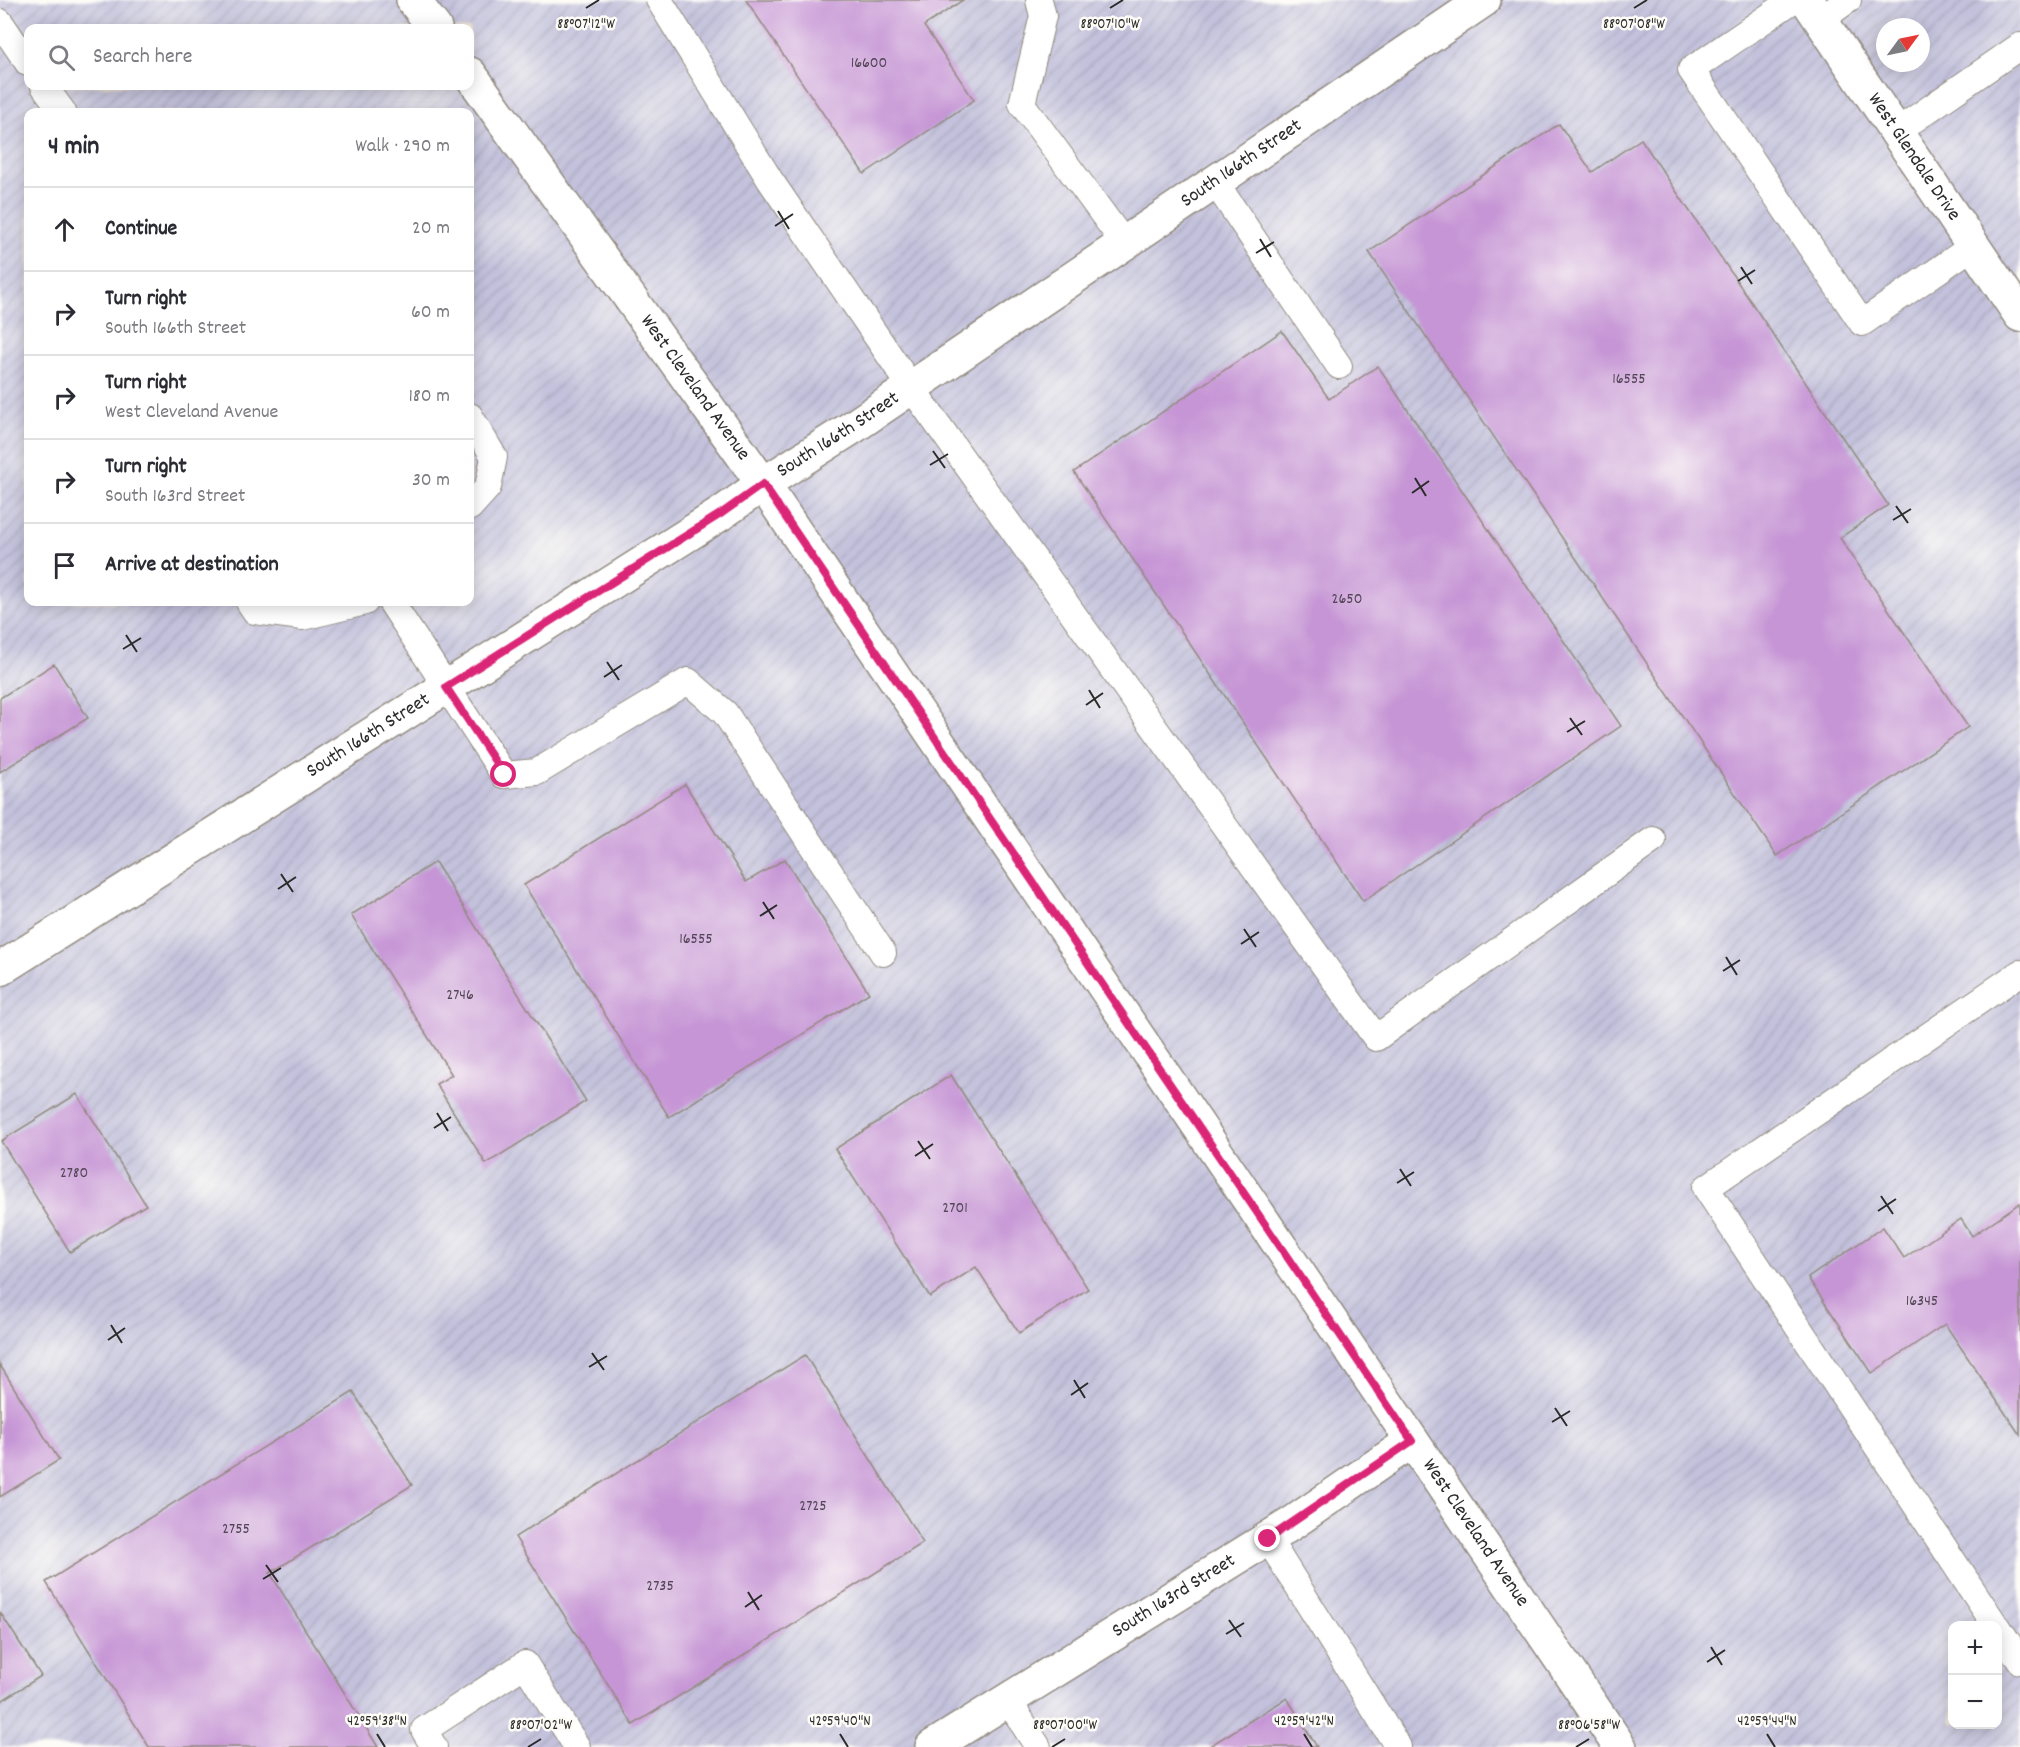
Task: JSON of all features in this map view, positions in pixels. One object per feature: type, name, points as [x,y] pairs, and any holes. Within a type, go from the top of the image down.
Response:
[{"type":"street","points":[[413,0],[432,24]]},
{"type":"street","name":"South 166th Street","points":[[0,969],[713,519],[1484,0]]},
{"type":"street","name":"West Glendale Drive","points":[[1814,10],[2020,315]]},
{"type":"street","name":"West Cleveland Avenue","points":[[474,80],[763,484],[1620,1747]]},
{"type":"street","name":"South 163rd Street","points":[[932,1747],[1268,1539],[1412,1441]]},
{"type":"lane","points":[[659,0],[770,180],[911,387],[1376,1038],[1653,840]]},
{"type":"lane","points":[[1039,0],[1043,16],[1022,104],[1124,243]]},
{"type":"lane","points":[[1793,0],[1691,70],[1862,323],[1974,246]]},
{"type":"lane","points":[[1814,10],[1848,0]]},
{"type":"lane","points":[[0,22],[24,57]]},
{"type":"lane","points":[[1896,132],[2020,46]]},
{"type":"lane","points":[[47,90],[60,108]]},
{"type":"lane","points":[[1215,182],[1340,366]]},
{"type":"lane","points":[[474,423],[494,457],[488,487],[474,503]]},
{"type":"lane","points":[[252,606],[255,611],[302,617],[348,606]]},
{"type":"lane","points":[[394,606],[504,775],[537,772],[688,681],[725,713],[883,953]]},
{"type":"lane","points":[[1994,1621],[1706,1188],[2020,973]]},
{"type":"lane","points":[[1268,1539],[1398,1747]]},
{"type":"lane","points":[[2002,1634],[2020,1661]]},
{"type":"lane","points":[[434,1747],[424,1730],[525,1664],[578,1747]]},
{"type":"lane","points":[[1008,1700],[1038,1747]]},
{"type":"shaded area","points":[[0,0],[2020,0],[2020,1747],[0,1747]]},
{"type":"building","points":[[746,0],[963,0],[924,26],[974,100],[864,174]]},
{"type":"building","points":[[1559,124],[1592,172],[1641,139],[1888,505],[1840,538],[1968,727],[1777,856],[1369,252]]},
{"type":"building","points":[[1282,331],[1329,399],[1378,366],[1621,726],[1363,901],[1074,472]]},
{"type":"building","points":[[54,664],[88,718],[0,772],[0,698]]},
{"type":"building","points":[[685,784],[746,882],[785,859],[869,993],[669,1117],[524,885]]},
{"type":"building","points":[[435,862],[586,1101],[486,1164],[436,1084],[452,1075],[351,915]]},
{"type":"building","points":[[951,1075],[1088,1289],[1019,1333],[976,1267],[930,1297],[835,1149]]},
{"type":"building","points":[[77,1094],[146,1205],[70,1252],[1,1141]]},
{"type":"building","points":[[2020,1203],[2020,1435],[1945,1324],[1872,1373],[1808,1278],[1883,1227],[1904,1258],[1961,1219],[1972,1236]]},
{"type":"building","points":[[805,1355],[923,1543],[633,1725],[515,1537]]},
{"type":"building","points":[[0,1365],[59,1460],[0,1497]]},
{"type":"building","points":[[353,1392],[412,1485],[270,1573],[378,1747],[149,1747],[46,1582]]},
{"type":"building","points":[[0,1612],[41,1676],[0,1702]]},
{"type":"building","points":[[1287,1698],[1317,1747],[1208,1747]]},
{"type":"route","points":[[504,775],[446,687],[722,513],[763,484],[1412,1441],[1268,1539]]}]
